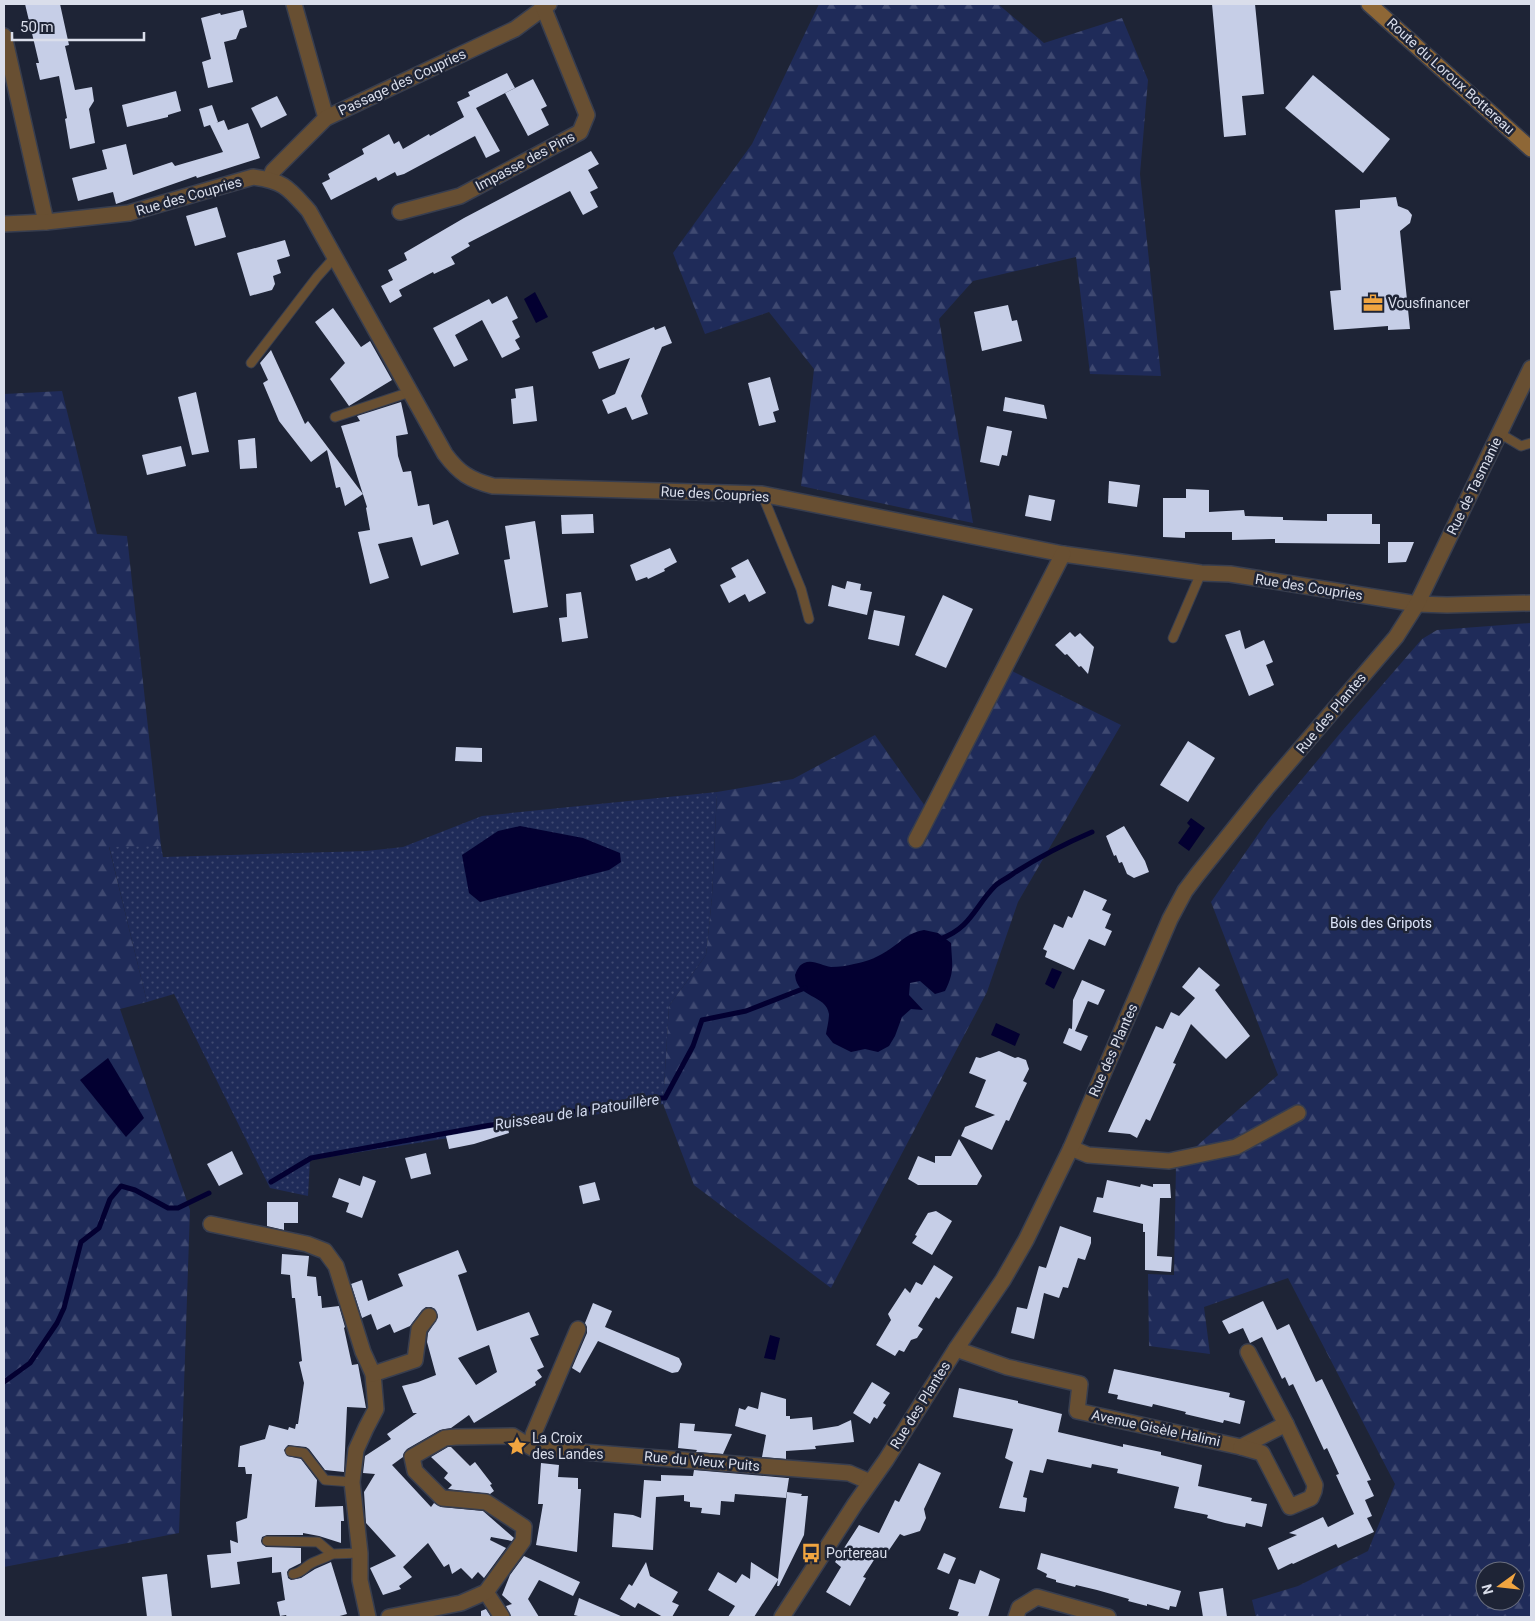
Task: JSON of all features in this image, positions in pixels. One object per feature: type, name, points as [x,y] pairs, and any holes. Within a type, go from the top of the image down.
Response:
[{"type":"main road","name":"Route du Loroux Bottereau","points":[[1370,4],[1531,149]]},
{"type":"street","points":[[294,4],[326,118]]},
{"type":"street","name":"Passage des Coupries","points":[[270,179],[273,172],[326,118],[514,29],[545,5]]},
{"type":"street","name":"Impasse des Pins","points":[[400,212],[460,196],[580,132],[587,115],[545,5]]},
{"type":"street","points":[[4,36],[46,222]]},
{"type":"street","name":"Rue des Coupries","points":[[4,224],[46,222],[129,213],[253,177],[270,179],[281,183],[309,211],[445,454],[454,466],[465,475],[493,486],[762,494],[1063,554],[1201,573],[1230,574],[1417,604]]},
{"type":"street","name":"Rue de Tasmanie","points":[[1417,604],[1531,368]]},
{"type":"street","points":[[916,840],[1063,554]]},
{"type":"street","points":[[1417,604],[1531,603]]},
{"type":"street","name":"Rue des Plantes","points":[[782,1617],[1003,1280],[1026,1240],[1071,1148],[1170,919],[1185,890],[1266,789],[1396,637],[1417,604]]},
{"type":"street","points":[[1071,1148],[1094,1155],[1170,1161],[1236,1147],[1298,1112]]},
{"type":"street","points":[[210,1224],[307,1244],[325,1252],[336,1266],[363,1352],[373,1374],[376,1409],[356,1450],[352,1482],[360,1553],[360,1580],[368,1617]]},
{"type":"street","points":[[373,1374],[415,1360],[419,1330],[429,1316]]},
{"type":"street","points":[[388,1617],[461,1603],[486,1592],[523,1541],[524,1527],[486,1502],[442,1498],[415,1471],[412,1457],[444,1438],[513,1436],[532,1441],[578,1329]]},
{"type":"street","name":"Avenue Gisèle Halimi","points":[[956,1349],[1007,1367],[1080,1384],[1077,1411],[1262,1452],[1290,1507],[1312,1498],[1315,1485],[1286,1424],[1248,1352]]},
{"type":"street","points":[[1241,1447],[1286,1424]]},
{"type":"street","name":"Rue du Vieux Puits","points":[[532,1441],[849,1473],[870,1482]]},
{"type":"street","points":[[486,1592],[502,1617]]},
{"type":"street","points":[[1016,1617],[1019,1608],[1037,1597],[1108,1617]]},
{"type":"lane","points":[[251,363],[317,277],[334,258]]},
{"type":"lane","points":[[335,417],[410,392]]},
{"type":"lane","points":[[1499,433],[1522,446],[1531,444]]},
{"type":"lane","points":[[762,494],[801,589],[809,619]]},
{"type":"lane","points":[[1172,638],[1201,573]]},
{"type":"lane","points":[[290,1451],[304,1453],[325,1480],[352,1482]]},
{"type":"lane","points":[[267,1542],[318,1542],[332,1554]]},
{"type":"lane","points":[[293,1574],[300,1573],[312,1563],[332,1554],[360,1553]]},
{"type":"green space","points":[[819,4],[998,4],[1044,43],[1122,18],[1148,80],[1140,174],[1161,376],[1090,374],[1076,257],[973,281],[939,319],[973,523],[801,486],[814,369],[769,312],[705,334],[673,253],[752,144]]},
{"type":"green space","points":[[62,391],[97,534],[127,536],[161,846],[109,847],[147,1002],[120,1009],[190,1210],[179,1533],[4,1567],[4,394]]},
{"type":"green space","name":"Bois des Gripots","points":[[1531,623],[1531,1617],[1256,1617],[1252,1600],[1298,1586],[1368,1551],[1395,1484],[1288,1278],[1204,1307],[1210,1354],[1149,1346],[1148,1274],[1174,1275],[1176,1164],[1278,1075],[1211,902],[1268,820],[1422,639],[1437,630]]},
{"type":"green space","points":[[1002,666],[1121,725],[1018,902],[987,992],[831,1288],[694,1185],[663,1104],[669,1006],[706,955],[712,897],[717,792],[793,779],[875,735],[925,806]]},
{"type":"green space","points":[[717,792],[712,897],[706,955],[669,1006],[663,1104],[310,1160],[308,1196],[270,1188],[174,994],[147,1002],[109,846],[161,846],[163,857],[366,851],[403,847],[482,816]]},
{"type":"shaded area","points":[[535,292],[548,317],[536,323],[524,299]]},
{"type":"shaded area","points":[[1191,818],[1205,828],[1189,851],[1178,843],[1190,826],[1187,823]]},
{"type":"shaded area","points":[[520,826],[583,838],[620,853],[621,862],[609,870],[480,902],[469,893],[462,855],[498,831]]},
{"type":"shaded area","points":[[924,930],[938,933],[951,943],[952,973],[945,991],[935,994],[920,981],[910,983],[909,995],[923,1010],[911,1009],[902,1017],[889,1046],[878,1052],[865,1049],[851,1052],[833,1043],[826,1034],[829,1014],[827,1008],[823,1003],[806,993],[797,983],[795,975],[799,966],[807,962],[831,967],[864,962],[882,954],[910,935]]},
{"type":"shaded area","points":[[1052,968],[1062,972],[1054,989],[1045,984]]},
{"type":"shaded area","points":[[996,1023],[1020,1034],[1015,1046],[991,1035]]},
{"type":"shaded area","points":[[108,1058],[144,1118],[126,1137],[80,1080]]},
{"type":"shaded area","points":[[770,1335],[780,1338],[775,1360],[764,1358]]},
{"type":"building","points":[[25,4],[60,4],[69,45],[65,46],[75,90],[92,87],[94,101],[89,109],[95,143],[70,149],[65,119],[67,118],[59,76],[40,80],[36,63],[39,63]]},
{"type":"building","points":[[1212,4],[1255,4],[1264,94],[1242,96],[1246,135],[1224,137]]},
{"type":"building","points":[[243,10],[247,27],[240,29],[236,39],[224,42],[233,82],[208,88],[202,62],[211,59],[201,18]]},
{"type":"building","points":[[507,73],[515,88],[476,108],[500,151],[486,158],[475,136],[404,174],[397,176],[395,172],[378,181],[376,177],[331,200],[322,183],[330,179],[328,174],[364,154],[362,149],[389,134],[394,144],[399,141],[403,149],[429,134],[430,136],[464,117],[457,102],[470,96],[468,92]]},
{"type":"building","points":[[1313,75],[1390,139],[1363,173],[1285,108]]},
{"type":"building","points":[[533,79],[547,106],[541,109],[549,125],[528,136],[505,93]]},
{"type":"building","points":[[176,91],[181,111],[168,115],[168,117],[127,127],[122,105]]},
{"type":"building","points":[[277,96],[287,115],[261,128],[251,108]]},
{"type":"building","points":[[212,105],[218,122],[216,123],[224,120],[228,130],[248,123],[260,158],[197,178],[196,176],[116,204],[113,192],[78,201],[72,178],[107,169],[102,150],[126,144],[133,175],[172,162],[175,166],[223,152],[210,125],[204,127],[199,109]]},
{"type":"building","points":[[591,151],[599,164],[588,170],[598,188],[590,192],[598,207],[583,215],[570,191],[468,243],[470,246],[451,257],[455,264],[434,274],[433,272],[399,290],[402,296],[390,303],[381,286],[393,280],[388,270],[407,260],[404,253],[464,218]]},
{"type":"building","points":[[1396,197],[1398,206],[1408,210],[1412,215],[1410,223],[1400,231],[1410,329],[1388,330],[1388,326],[1334,330],[1330,291],[1341,290],[1335,210],[1360,208],[1360,200]]},
{"type":"building","points":[[217,207],[226,237],[195,246],[186,216]]},
{"type":"building","points":[[285,240],[290,256],[277,260],[281,273],[273,276],[275,284],[272,290],[250,296],[237,253]]},
{"type":"building","points":[[507,296],[518,318],[512,321],[520,337],[515,340],[520,349],[502,358],[482,320],[455,335],[468,360],[454,367],[433,328],[489,299],[492,304]]},
{"type":"building","points":[[1008,305],[1012,321],[1017,320],[1022,341],[982,351],[974,312]]},
{"type":"building","points":[[333,308],[361,347],[370,341],[392,380],[349,406],[330,379],[345,363],[315,322]]},
{"type":"building","points":[[665,326],[672,343],[662,347],[641,396],[648,414],[632,420],[626,407],[608,414],[602,400],[615,394],[630,358],[599,369],[592,352],[654,327],[655,330]]},
{"type":"building","points":[[271,350],[305,424],[308,421],[363,494],[345,506],[340,487],[336,488],[327,450],[311,462],[279,421],[263,383],[268,380],[260,363]]},
{"type":"building","points":[[770,377],[779,410],[773,412],[776,422],[759,426],[748,383]]},
{"type":"building","points":[[533,386],[537,421],[513,424],[511,399],[516,398],[515,389]]},
{"type":"building","points":[[196,392],[209,452],[192,455],[178,397]]},
{"type":"building","points":[[1005,397],[1044,405],[1047,419],[1003,411]]},
{"type":"building","points":[[401,402],[408,434],[396,436],[398,456],[403,472],[411,471],[418,506],[429,504],[433,525],[448,520],[459,554],[421,566],[412,537],[378,544],[389,578],[370,584],[358,532],[370,530],[367,507],[341,426],[360,421],[357,416]]},
{"type":"building","points":[[987,426],[1012,431],[1007,456],[1002,455],[999,466],[980,462]]},
{"type":"building","points":[[255,438],[257,468],[240,469],[238,440]]},
{"type":"building","points":[[181,446],[186,466],[147,475],[142,455]]},
{"type":"building","points":[[1109,481],[1140,485],[1137,507],[1108,503]]},
{"type":"building","points":[[1186,489],[1209,490],[1209,512],[1244,510],[1245,516],[1283,517],[1283,520],[1327,521],[1327,514],[1372,514],[1372,524],[1380,524],[1380,544],[1275,543],[1275,539],[1232,540],[1232,532],[1185,532],[1185,538],[1163,537],[1163,498],[1186,498]]},
{"type":"building","points":[[1029,495],[1055,500],[1051,521],[1025,516]]},
{"type":"building","points":[[593,514],[594,533],[562,534],[561,515]]},
{"type":"building","points":[[535,521],[548,607],[513,613],[504,560],[510,559],[505,526]]},
{"type":"building","points":[[1388,542],[1414,542],[1406,562],[1388,563]]},
{"type":"building","points":[[670,548],[677,562],[664,569],[665,571],[648,579],[647,577],[636,581],[630,565]]},
{"type":"building","points":[[748,559],[766,593],[749,602],[745,594],[729,603],[720,585],[736,577],[731,568]]},
{"type":"building","points":[[847,581],[861,584],[860,590],[872,592],[867,615],[828,606],[832,585],[845,589]]},
{"type":"building","points":[[581,592],[588,638],[562,642],[559,618],[567,617],[566,594]]},
{"type":"building","points":[[943,595],[973,609],[946,668],[915,655]]},
{"type":"building","points":[[874,610],[905,616],[899,646],[868,639]]},
{"type":"building","points":[[1240,630],[1245,649],[1264,640],[1273,662],[1266,665],[1274,685],[1249,696],[1225,635]]},
{"type":"building","points":[[1070,632],[1075,637],[1080,633],[1094,647],[1088,674],[1055,645]]},
{"type":"building","points":[[1188,741],[1215,758],[1188,802],[1160,785]]},
{"type":"building","points":[[456,747],[482,748],[482,762],[455,761]]},
{"type":"building","points":[[1124,826],[1145,861],[1149,872],[1134,878],[1127,874],[1122,862],[1119,863],[1116,855],[1114,856],[1106,836]]},
{"type":"building","points":[[1084,890],[1107,900],[1102,910],[1111,914],[1105,928],[1112,931],[1105,946],[1089,939],[1074,970],[1045,957],[1047,951],[1043,949],[1054,924],[1063,928],[1068,916],[1072,918]]},
{"type":"building","points":[[1199,967],[1220,985],[1215,990],[1250,1036],[1226,1059],[1191,1024],[1173,1063],[1176,1064],[1150,1121],[1146,1119],[1137,1138],[1130,1134],[1108,1132],[1156,1026],[1163,1029],[1171,1012],[1179,1016],[1195,998],[1182,987]]},
{"type":"building","points":[[1082,980],[1105,990],[1098,1005],[1088,1001],[1075,1031],[1088,1036],[1081,1051],[1063,1043],[1069,1028],[1072,1029],[1073,1000]]},
{"type":"building","points":[[999,1051],[1015,1058],[1018,1057],[1026,1060],[1029,1069],[1023,1081],[1027,1083],[1009,1121],[1006,1120],[992,1150],[961,1136],[965,1127],[995,1115],[975,1107],[986,1080],[969,1073],[976,1057],[980,1058]]},
{"type":"building","points":[[507,1125],[509,1133],[474,1144],[449,1149],[446,1136]]},
{"type":"building","points":[[959,1139],[982,1176],[977,1185],[918,1185],[908,1179],[918,1156],[935,1163],[935,1156],[951,1156]]},
{"type":"building","points":[[232,1151],[243,1174],[219,1186],[207,1164]]},
{"type":"building","points":[[426,1153],[431,1174],[411,1179],[405,1158]]},
{"type":"building","points":[[363,1176],[376,1181],[362,1218],[346,1212],[349,1203],[332,1197],[339,1178],[360,1186]]},
{"type":"building","points":[[1107,1180],[1140,1187],[1141,1184],[1153,1187],[1153,1184],[1170,1184],[1171,1198],[1160,1198],[1157,1256],[1172,1257],[1171,1272],[1145,1270],[1145,1232],[1143,1232],[1143,1224],[1093,1212],[1097,1197],[1103,1198]]},
{"type":"building","points":[[595,1182],[600,1200],[583,1204],[579,1186]]},
{"type":"building","points":[[267,1202],[298,1202],[298,1223],[284,1223],[284,1230],[267,1226]]},
{"type":"building","points":[[936,1211],[952,1221],[932,1255],[912,1243],[928,1213]]},
{"type":"building","points":[[1060,1226],[1091,1237],[1091,1243],[1085,1260],[1078,1258],[1068,1288],[1063,1287],[1059,1298],[1044,1293],[1034,1339],[1011,1333],[1017,1307],[1027,1309],[1039,1266],[1046,1268]]},
{"type":"building","points":[[458,1250],[467,1272],[458,1275],[477,1331],[529,1312],[539,1335],[530,1338],[544,1367],[537,1370],[542,1377],[535,1382],[536,1385],[474,1423],[469,1415],[451,1428],[440,1430],[407,1449],[403,1457],[392,1465],[431,1507],[434,1503],[441,1507],[483,1511],[514,1538],[512,1541],[491,1537],[490,1540],[506,1548],[484,1578],[478,1572],[472,1579],[461,1568],[452,1574],[449,1564],[444,1567],[428,1543],[403,1567],[412,1577],[399,1586],[401,1589],[383,1595],[370,1568],[396,1556],[366,1523],[364,1492],[375,1474],[363,1473],[365,1456],[391,1439],[387,1434],[417,1413],[413,1413],[402,1386],[436,1375],[427,1342],[428,1333],[438,1317],[435,1309],[426,1307],[410,1326],[394,1333],[390,1324],[377,1330],[371,1314],[362,1318],[351,1284],[362,1280],[368,1301],[403,1286],[398,1274]],"holes":[[[489,1345],[497,1372],[476,1385],[458,1358]]]},
{"type":"building","points":[[282,1254],[309,1256],[307,1276],[316,1277],[318,1296],[321,1296],[322,1308],[339,1306],[352,1365],[358,1364],[366,1408],[347,1407],[344,1472],[325,1470],[306,1447],[288,1445],[284,1450],[287,1456],[301,1459],[317,1480],[315,1507],[343,1506],[344,1521],[341,1521],[341,1543],[303,1533],[303,1535],[267,1535],[262,1537],[261,1541],[266,1547],[301,1548],[301,1563],[287,1572],[288,1578],[291,1580],[301,1578],[331,1562],[347,1614],[336,1617],[280,1616],[277,1602],[285,1600],[281,1572],[272,1573],[272,1557],[237,1562],[240,1584],[211,1588],[207,1555],[231,1553],[230,1540],[238,1543],[236,1522],[247,1518],[252,1474],[246,1474],[245,1467],[238,1467],[240,1446],[265,1439],[269,1425],[288,1430],[289,1427],[295,1429],[296,1424],[298,1424],[304,1383],[299,1362],[302,1361],[295,1298],[292,1298],[290,1275],[281,1274]]},
{"type":"building","points":[[934,1265],[953,1277],[939,1299],[936,1297],[918,1326],[923,1329],[917,1338],[911,1340],[904,1352],[899,1350],[895,1356],[876,1345],[891,1320],[888,1314],[905,1288],[910,1293],[916,1282],[922,1285]]},
{"type":"building","points":[[1263,1301],[1277,1330],[1289,1324],[1316,1382],[1322,1379],[1371,1480],[1367,1481],[1374,1496],[1365,1500],[1372,1516],[1367,1518],[1374,1532],[1338,1548],[1336,1544],[1278,1570],[1268,1548],[1297,1535],[1289,1533],[1323,1517],[1328,1527],[1354,1514],[1336,1475],[1339,1474],[1327,1448],[1324,1450],[1293,1384],[1289,1386],[1285,1377],[1282,1379],[1262,1337],[1250,1343],[1243,1328],[1229,1334],[1222,1321]]},
{"type":"building","points":[[593,1303],[612,1311],[605,1327],[679,1358],[682,1364],[678,1372],[672,1373],[598,1341],[580,1373],[572,1368],[587,1333],[585,1323]]},
{"type":"building","points":[[1114,1369],[1230,1393],[1229,1397],[1245,1401],[1240,1424],[1224,1420],[1223,1423],[1153,1404],[1152,1407],[1117,1399],[1118,1395],[1108,1393]]},
{"type":"building","points":[[872,1382],[890,1393],[883,1403],[886,1405],[877,1419],[874,1417],[870,1424],[853,1413]]},
{"type":"building","points":[[959,1388],[1018,1401],[1018,1403],[1062,1414],[1058,1432],[1123,1447],[1123,1444],[1161,1452],[1161,1455],[1202,1465],[1198,1486],[1252,1498],[1251,1501],[1267,1504],[1262,1527],[1246,1523],[1245,1527],[1225,1523],[1207,1518],[1208,1515],[1174,1508],[1179,1487],[1117,1473],[1118,1469],[1092,1464],[1091,1468],[1047,1459],[1043,1473],[1030,1470],[1023,1497],[1027,1498],[1025,1512],[999,1508],[1013,1462],[1005,1458],[1013,1429],[953,1417]]},
{"type":"building","points":[[761,1392],[786,1399],[786,1416],[790,1416],[790,1419],[812,1417],[813,1430],[838,1426],[851,1420],[854,1442],[815,1446],[816,1449],[786,1451],[786,1459],[762,1457],[766,1435],[735,1426],[739,1408],[745,1410],[748,1406],[758,1409]]},
{"type":"building","points":[[680,1423],[695,1424],[694,1431],[732,1434],[723,1454],[696,1452],[697,1450],[678,1448]]},
{"type":"building","points":[[451,1447],[470,1466],[475,1462],[492,1484],[490,1485],[494,1491],[490,1494],[448,1489],[452,1485],[444,1478],[448,1473],[431,1457]]},
{"type":"building","points":[[541,1463],[559,1465],[558,1477],[578,1478],[578,1489],[581,1489],[577,1552],[536,1545],[543,1504],[538,1504]]},
{"type":"building","points":[[919,1463],[941,1473],[924,1509],[926,1518],[920,1531],[904,1536],[900,1534],[887,1553],[881,1549],[863,1577],[866,1578],[850,1606],[826,1592],[841,1567],[835,1562],[859,1525],[879,1533],[895,1500],[899,1502]]},
{"type":"building","points":[[694,1470],[789,1478],[786,1498],[735,1494],[734,1502],[721,1501],[720,1515],[701,1513],[702,1508],[690,1507],[690,1502],[684,1501],[684,1495],[656,1497],[653,1550],[612,1547],[614,1513],[641,1518],[644,1480],[661,1481],[661,1475],[693,1476]]},
{"type":"building","points":[[787,1492],[808,1496],[804,1535],[779,1586],[777,1586],[778,1580],[754,1617],[728,1617],[735,1606],[708,1590],[718,1572],[736,1583],[742,1574],[750,1579],[751,1562],[778,1579]]},
{"type":"building","points":[[944,1553],[956,1558],[949,1574],[937,1569]]},
{"type":"building","points":[[1041,1553],[1181,1591],[1176,1607],[1170,1606],[1169,1610],[1147,1604],[1147,1606],[1097,1590],[1056,1582],[1056,1580],[1046,1577],[1047,1574],[1037,1569]]},
{"type":"building","points":[[524,1556],[580,1582],[573,1596],[539,1580],[528,1599],[539,1617],[511,1617],[506,1606],[512,1604],[502,1595],[510,1575]]},
{"type":"building","points":[[646,1562],[650,1576],[678,1592],[672,1602],[679,1605],[672,1617],[663,1617],[638,1603],[635,1608],[620,1599],[629,1584],[632,1586]]},
{"type":"building","points":[[980,1570],[1000,1579],[988,1617],[957,1617],[959,1612],[949,1609],[959,1579],[975,1584]]},
{"type":"building","points":[[167,1574],[172,1617],[147,1617],[142,1577]]},
{"type":"building","points":[[1223,1588],[1227,1617],[1203,1617],[1199,1592]]},
{"type":"building","points":[[579,1598],[623,1617],[582,1617],[574,1615]]},
{"type":"building","points":[[486,1609],[491,1617],[481,1617],[481,1611]]},
{"type":"waterway","name":"Ruisseau de la Patouillère","points":[[940,939],[966,923],[999,883],[1042,856],[1092,832]]},
{"type":"waterway","name":"Ruisseau de la Patouillère","points":[[271,1182],[311,1158],[485,1126],[665,1098],[693,1046],[702,1020],[746,1011],[805,988]]},
{"type":"waterway","name":"Ruisseau de la Patouillère","points":[[4,1382],[30,1363],[57,1323],[64,1308],[81,1242],[99,1228],[110,1199],[121,1186],[135,1190],[168,1208],[178,1208],[209,1193]]},
{"type":"place","name":"Vousfinancer","points":[[1373,303]]},
{"type":"place","name":"La Croix des Landes","points":[[517,1446]]},
{"type":"place","name":"Portereau","points":[[811,1553]]}]
